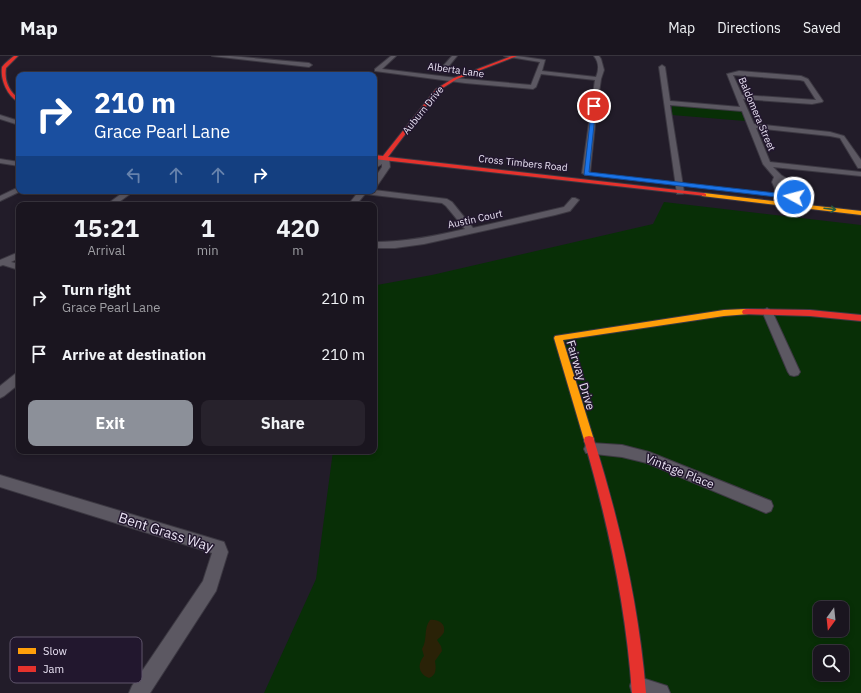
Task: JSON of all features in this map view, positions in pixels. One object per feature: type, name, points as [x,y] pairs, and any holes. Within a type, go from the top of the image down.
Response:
[{"type":"main road","points":[[0,60],[5,56]]},
{"type":"main road","points":[[16,56],[3,71],[2,77],[6,90],[10,96],[16,99]]},
{"type":"main road","name":"Auburn Drive","points":[[387,155],[437,90],[452,79],[511,56]]},
{"type":"main road","name":"Cross Timbers Road","points":[[377,151],[387,155],[680,188],[794,197],[861,205]]},
{"type":"main road","name":"Cross Timbers Road","points":[[377,157],[387,155],[586,174],[861,213]]},
{"type":"main road","name":"Fairway Drive","points":[[639,690],[637,653],[624,570],[591,449],[558,338],[724,314],[767,311],[802,312],[861,318]]},
{"type":"street","points":[[214,56],[309,65]]},
{"type":"street","name":"Alberta Lane","points":[[394,56],[377,70],[533,87],[538,72]]},
{"type":"street","points":[[446,66],[455,56]]},
{"type":"street","points":[[511,56],[543,61],[538,72],[598,79]]},
{"type":"street","points":[[586,174],[598,79],[601,74],[601,66],[599,59],[596,56]]},
{"type":"street","points":[[662,68],[680,188]]},
{"type":"street","name":"Baldomera Street","points":[[739,96],[812,102],[820,101],[806,80],[797,77],[730,74],[739,96],[753,126],[767,164],[778,177],[788,183],[794,197]]},
{"type":"street","points":[[667,103],[745,109]]},
{"type":"street","points":[[1,120],[16,116]]},
{"type":"street","points":[[1,120],[16,122]]},
{"type":"street","points":[[753,126],[830,134],[842,137],[861,166]]},
{"type":"street","name":"Auburn Drive","points":[[377,164],[387,155]]},
{"type":"street","name":"Auburn Drive","points":[[377,180],[386,167],[387,155]]},
{"type":"street","points":[[0,161],[16,164]]},
{"type":"street","points":[[767,164],[861,174]]},
{"type":"street","name":"Baldomera Street","points":[[778,177],[776,182],[782,196]]},
{"type":"street","points":[[0,199],[16,191]]},
{"type":"street","points":[[377,193],[444,201],[449,204],[471,231]]},
{"type":"street","points":[[114,202],[126,194]]},
{"type":"street","points":[[354,202],[361,194]]},
{"type":"street","name":"Austin Court","points":[[377,245],[395,245],[471,231],[555,212],[567,209],[575,200]]},
{"type":"street","points":[[1,263],[16,256]]},
{"type":"street","points":[[1,263],[16,266]]},
{"type":"street","points":[[767,311],[794,372]]},
{"type":"street","points":[[0,394],[16,380]]},
{"type":"street","name":"Vintage Place","points":[[591,449],[622,451],[649,458],[766,506]]},
{"type":"street","name":"Bent Grass Way","points":[[0,482],[218,547],[220,552],[210,585],[139,693]]},
{"type":"street","points":[[639,690],[660,693]]},
{"type":"green space","points":[[672,105],[741,111],[745,121],[672,115]]},
{"type":"green space","points":[[664,202],[861,225],[861,693],[264,693],[316,579],[333,454],[377,454],[377,285],[432,275],[653,224]]},
{"type":"sand","points":[[430,620],[440,622],[444,626],[444,629],[442,635],[437,640],[442,651],[435,661],[435,673],[429,678],[422,673],[420,665],[424,656],[422,649]]},
{"type":"traffic: slow","points":[[704,195],[861,213]]},
{"type":"traffic: slow","points":[[589,440],[558,338],[724,313],[746,312]]},
{"type":"traffic: jam","points":[[16,56],[4,68],[3,73],[6,87],[16,99]]},
{"type":"traffic: jam","points":[[385,158],[437,90],[455,78],[515,56]]},
{"type":"traffic: jam","points":[[377,157],[704,195]]},
{"type":"traffic: jam","points":[[746,312],[810,313],[861,318]]},
{"type":"traffic: jam","points":[[589,440],[612,520],[625,581],[634,636],[639,693]]},
{"type":"route","points":[[594,106],[588,144],[586,174],[794,197]]}]
